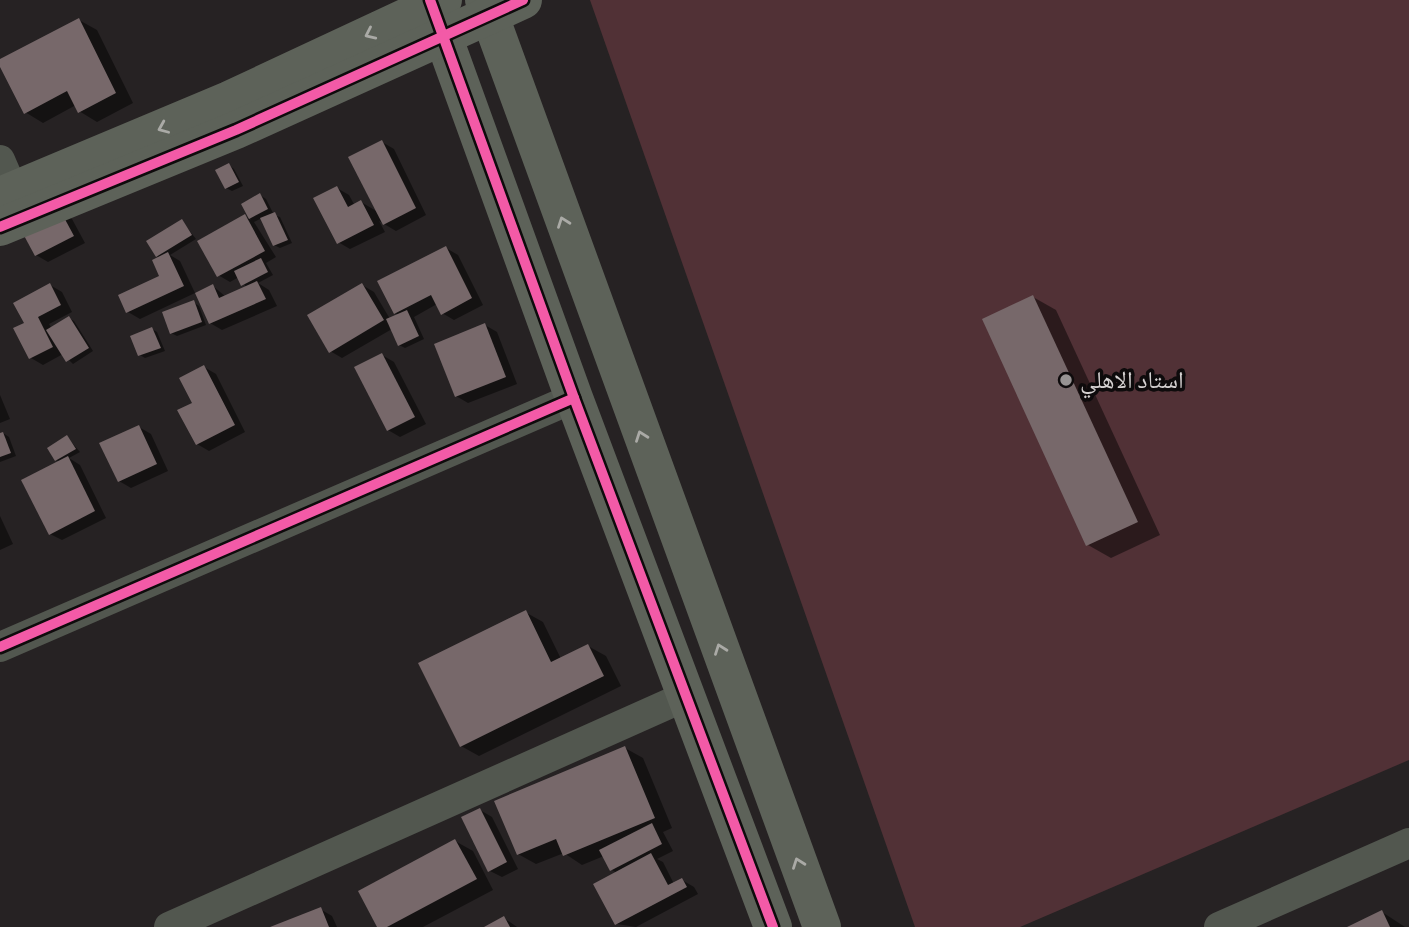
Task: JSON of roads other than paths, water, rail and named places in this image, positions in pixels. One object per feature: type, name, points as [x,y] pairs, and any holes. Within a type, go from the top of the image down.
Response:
[{"type":"street","points":[[4,182],[229,100],[437,10],[499,5],[822,927]]},
{"type":"street","points":[[0,227],[236,130],[437,10]]},
{"type":"street","points":[[437,10],[574,398],[684,697],[773,927]]},
{"type":"street","points":[[0,647],[574,398]]},
{"type":"street","points":[[169,927],[684,697]]},
{"type":"street","points":[[1219,927],[1409,843]]},
{"type":"place","name":"استاد الاهلي","points":[[1066,380]]}]
